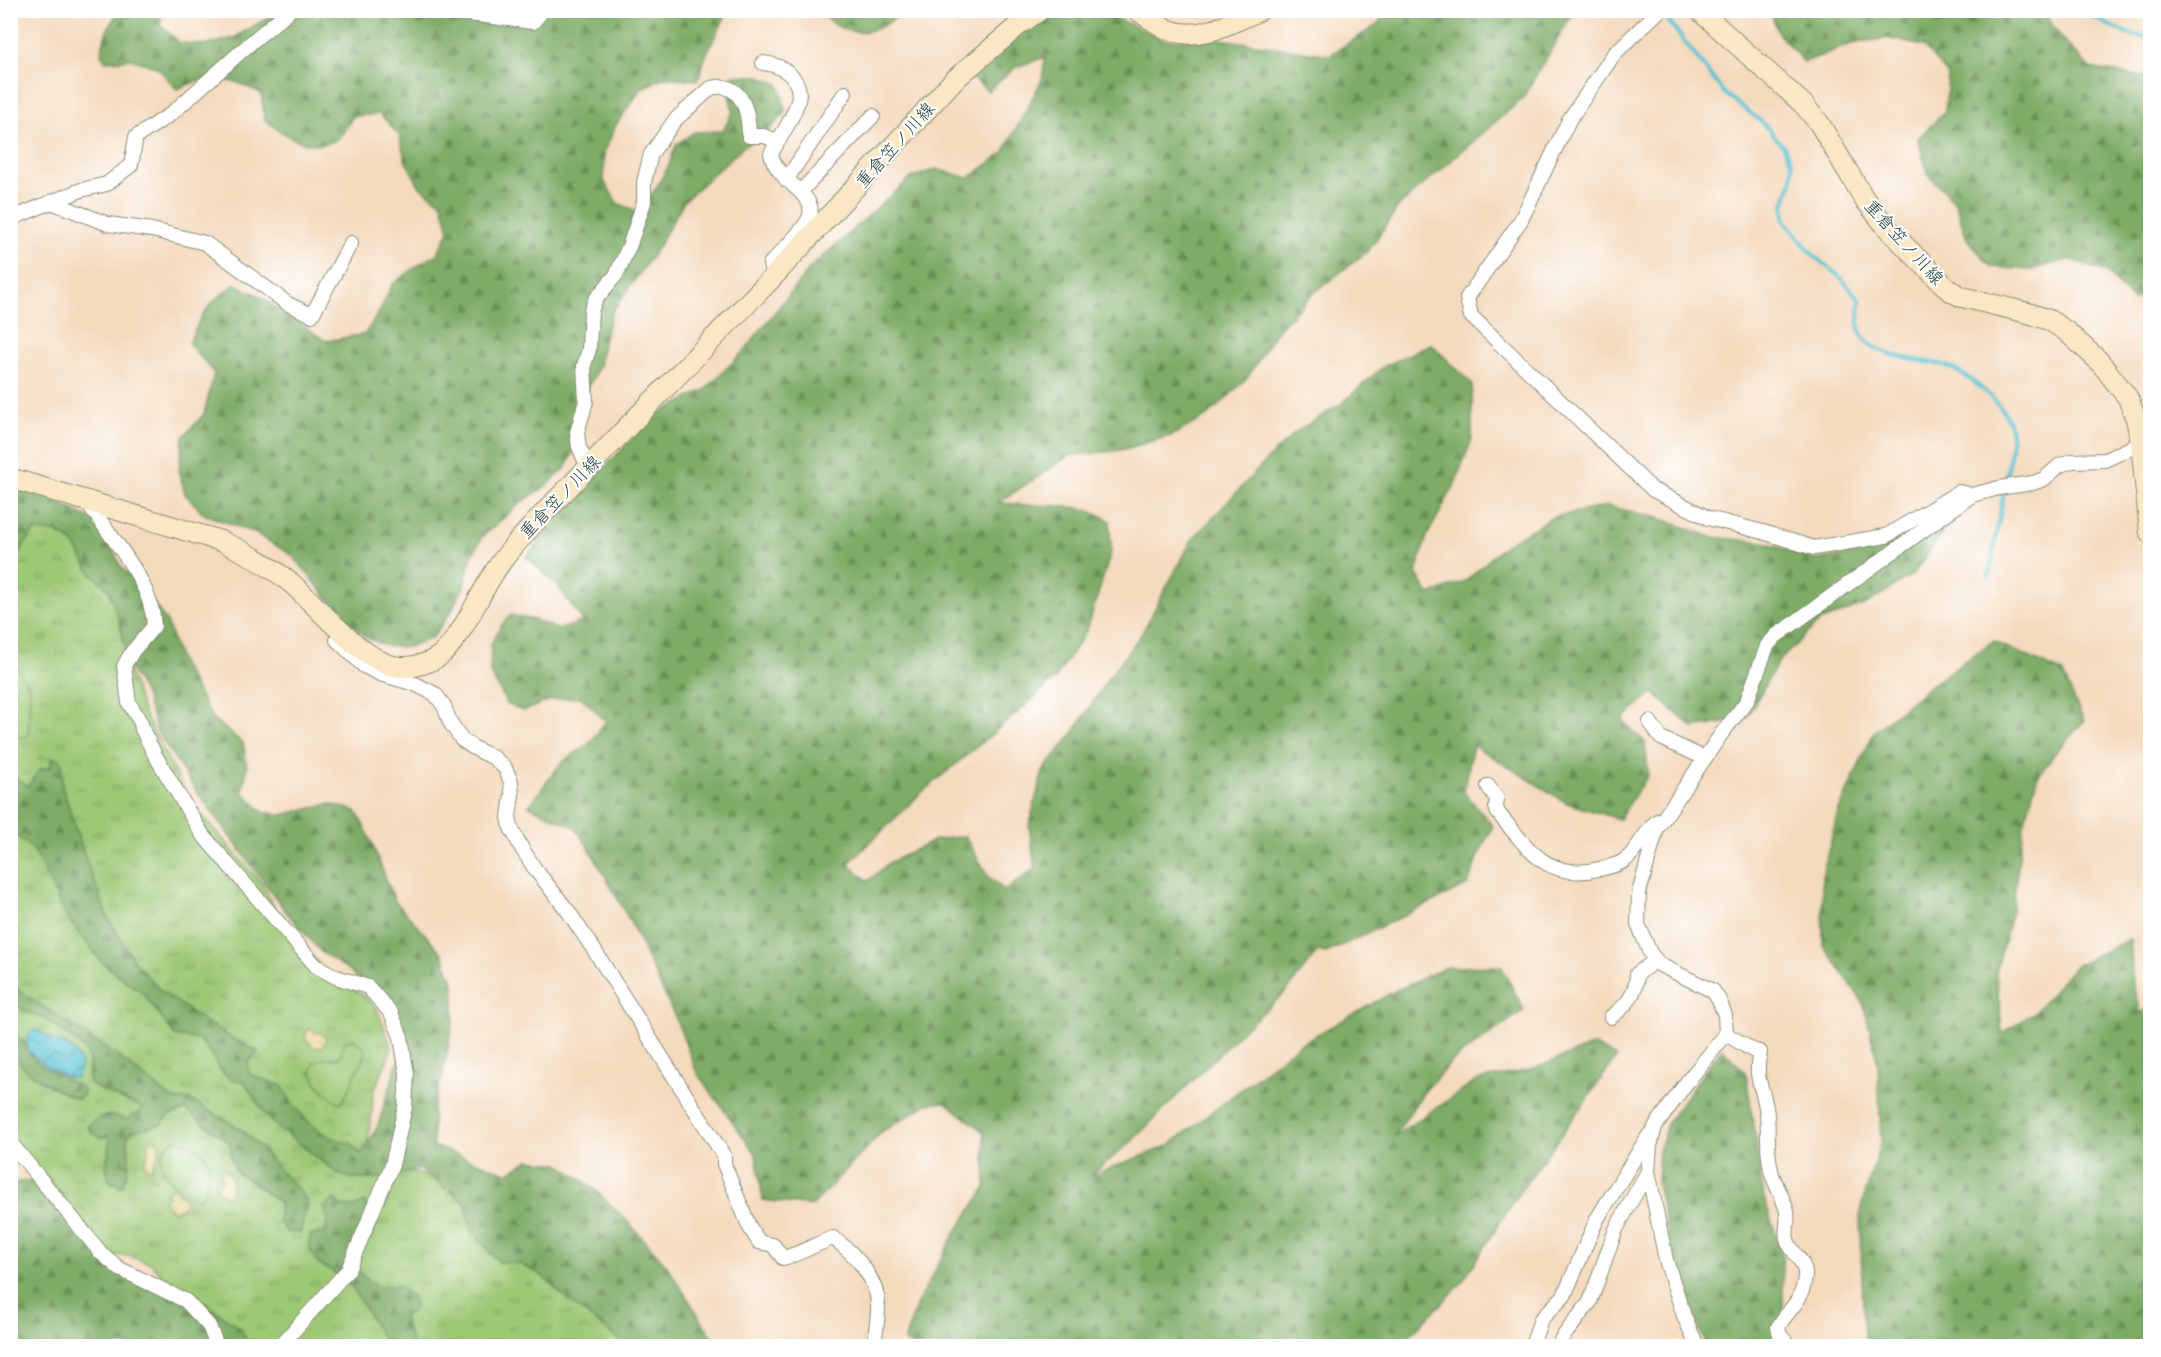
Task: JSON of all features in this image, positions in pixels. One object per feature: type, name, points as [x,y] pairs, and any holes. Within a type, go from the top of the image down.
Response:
[{"type":"main road","name":"重倉笠ノ川線","points":[[10,478],[221,541],[246,552],[290,583],[343,632],[384,663],[400,667],[415,666],[437,658],[453,641],[507,553],[773,277],[953,81],[1040,10]]},
{"type":"main road","points":[[1137,10],[1170,30],[1186,34],[1220,28],[1260,10]]},
{"type":"main road","name":"重倉笠ノ川線","points":[[1698,10],[1803,104],[1824,131],[1865,200],[1890,231],[1949,290],[1962,297],[2049,320],[2066,331],[2099,361],[2128,398],[2136,419],[2148,481],[2151,533]]},
{"type":"street","points":[[10,219],[81,190],[106,184],[131,165],[136,137],[171,114],[291,10]]},
{"type":"street","points":[[435,10],[533,22],[543,10]]},
{"type":"street","points":[[1660,10],[1614,54],[1569,120],[1521,220],[1467,298],[1471,316],[1653,490],[1708,518],[1814,548],[1886,536],[1959,492],[1972,495]]},
{"type":"street","points":[[763,63],[777,64],[791,75],[797,85],[797,104],[771,154],[773,163],[786,180],[811,204],[812,213],[770,264],[773,277]]},
{"type":"street","points":[[588,467],[579,447],[577,433],[586,401],[584,365],[589,349],[591,311],[595,300],[616,275],[630,244],[644,202],[647,167],[651,154],[675,120],[711,88],[718,87],[732,89],[744,101],[749,136],[764,136],[778,141]]},
{"type":"street","points":[[786,180],[845,93]]},
{"type":"street","points":[[800,192],[873,116]]},
{"type":"street","points":[[51,202],[108,224],[152,230],[206,243],[288,304],[312,315],[351,243]]},
{"type":"street","points":[[1532,1347],[1541,1319],[1564,1296],[1597,1219],[1655,1127],[1687,1082],[1726,1034],[1725,1015],[1719,1000],[1713,992],[1660,965],[1650,953],[1638,924],[1637,911],[1639,893],[1657,828],[1704,758],[1747,701],[1767,646],[1776,636],[1972,495],[2044,479],[2060,465],[2072,461],[2105,460],[2141,443]]},
{"type":"street","points":[[87,501],[141,581],[154,610],[154,626],[132,652],[124,666],[125,684],[129,703],[141,723],[155,756],[186,810],[202,834],[316,966],[336,977],[368,987],[391,1012],[401,1038],[407,1074],[405,1107],[392,1165],[348,1270],[280,1347]]},
{"type":"street","points":[[343,632],[337,640],[364,666],[380,674],[415,684],[435,694],[444,705],[450,722],[462,740],[494,758],[505,768],[511,782],[509,817],[511,828],[521,847],[598,956],[724,1156],[724,1164],[749,1226],[759,1242],[773,1245],[783,1258],[799,1255],[832,1238],[850,1251],[874,1287],[879,1307],[874,1347]]},
{"type":"street","points":[[1650,722],[1661,738],[1704,758]]},
{"type":"street","points":[[1488,786],[1497,799],[1498,813],[1535,856],[1550,866],[1569,873],[1582,873],[1616,865],[1626,860],[1652,826],[1665,814]]},
{"type":"street","points":[[1611,1017],[1624,1007],[1633,995],[1637,974],[1656,960]]},
{"type":"street","points":[[1726,1034],[1754,1052],[1760,1052],[1756,1065],[1766,1105],[1770,1168],[1785,1205],[1789,1247],[1801,1261],[1805,1271],[1798,1302],[1778,1327],[1780,1335],[1789,1347]]},
{"type":"street","points":[[1655,1127],[1650,1146],[1648,1171],[1666,1260],[1684,1316],[1697,1347]]},
{"type":"street","points":[[10,1142],[101,1254],[120,1269],[186,1301],[209,1326],[217,1347]]},
{"type":"street","points":[[1559,1347],[1562,1338],[1590,1302],[1616,1229],[1641,1179],[1648,1171]]},
{"type":"green space","points":[[123,11],[162,11],[160,25],[180,43],[207,45],[234,38],[279,11],[728,11],[706,55],[698,80],[664,77],[641,89],[616,125],[604,152],[604,181],[617,203],[637,211],[655,190],[669,165],[676,145],[694,132],[723,131],[733,111],[727,87],[733,75],[758,76],[779,84],[786,113],[767,132],[744,146],[684,201],[658,247],[612,312],[599,366],[573,418],[577,445],[565,469],[545,487],[523,501],[482,537],[470,561],[464,586],[452,610],[432,638],[408,647],[387,646],[369,639],[336,608],[292,555],[255,533],[204,514],[185,494],[179,470],[183,437],[204,414],[214,373],[189,343],[202,316],[212,303],[235,284],[258,295],[326,341],[365,334],[380,311],[392,285],[437,254],[449,231],[442,203],[420,187],[406,162],[399,135],[380,114],[353,116],[337,139],[317,145],[308,144],[281,132],[265,120],[261,93],[236,82],[202,79],[177,89],[158,68],[132,59],[106,61],[101,54],[105,36],[110,24]]},
{"type":"green space","points":[[816,11],[904,11],[877,29],[861,32],[840,28]]},
{"type":"green space","points":[[1386,11],[1574,11],[1522,99],[1399,206],[1369,250],[1314,293],[1276,331],[1248,377],[1209,415],[1173,435],[1121,450],[1069,456],[999,502],[1072,507],[1099,514],[1110,521],[1111,552],[1087,630],[1055,679],[921,793],[848,864],[868,881],[889,863],[935,840],[965,836],[988,876],[1005,891],[1035,868],[1029,825],[1043,771],[1076,729],[1107,680],[1140,636],[1192,540],[1296,432],[1341,404],[1383,367],[1431,344],[1472,384],[1472,439],[1454,486],[1427,536],[1416,573],[1429,595],[1466,581],[1506,544],[1553,517],[1607,506],[1659,518],[1711,537],[1763,542],[1816,560],[1869,551],[1927,527],[1943,533],[1912,575],[1868,603],[1819,622],[1779,661],[1746,719],[1693,728],[1653,693],[1622,720],[1645,742],[1648,775],[1619,819],[1567,803],[1473,745],[1464,792],[1493,826],[1478,856],[1468,885],[1326,953],[1318,951],[1286,992],[1244,1029],[1130,1143],[1090,1176],[1168,1146],[1300,1044],[1397,990],[1447,967],[1501,966],[1524,1010],[1451,1062],[1423,1093],[1394,1136],[1478,1080],[1530,1070],[1594,1045],[1617,1057],[1517,1196],[1460,1285],[1399,1346],[914,1346],[904,1342],[916,1307],[955,1234],[986,1187],[984,1132],[945,1102],[927,1104],[883,1131],[812,1206],[763,1200],[756,1154],[697,1073],[676,1019],[630,921],[591,851],[575,827],[529,806],[561,763],[590,743],[606,721],[581,697],[550,700],[524,711],[507,704],[490,672],[491,644],[503,623],[511,615],[535,620],[559,630],[583,621],[558,586],[526,557],[586,487],[655,415],[705,390],[744,351],[812,266],[911,178],[936,169],[969,178],[1003,153],[1042,80],[1045,57],[1016,67],[988,91],[971,77],[1012,33],[1062,13],[1117,18],[1165,40],[1220,39],[1330,55],[1377,25]]},
{"type":"green space","points":[[1770,11],[2043,11],[2062,39],[2090,68],[2150,78],[2150,295],[2132,300],[2106,272],[2070,259],[2031,270],[1992,267],[1967,239],[1955,202],[1928,174],[1918,138],[1945,112],[1948,75],[1923,46],[1887,38],[1851,44],[1804,62],[1778,33]]},
{"type":"green space","points":[[10,480],[101,523],[121,567],[142,588],[167,622],[179,659],[213,719],[243,743],[247,767],[243,792],[263,812],[281,815],[330,804],[356,811],[368,834],[395,901],[442,953],[454,984],[454,1018],[442,1077],[433,1107],[433,1146],[507,1173],[529,1160],[559,1164],[592,1187],[630,1224],[667,1266],[718,1346],[627,1346],[570,1302],[540,1274],[517,1263],[499,1262],[471,1231],[466,1204],[419,1169],[400,1175],[370,1179],[340,1175],[271,1122],[245,1082],[226,1076],[203,1043],[175,1036],[143,993],[100,960],[65,915],[34,850],[11,832],[11,776],[28,786],[40,769],[51,767],[51,758],[57,758],[62,762],[62,786],[84,854],[108,918],[134,961],[159,989],[233,1039],[258,1051],[248,1063],[249,1074],[282,1086],[294,1106],[310,1123],[328,1136],[351,1143],[361,1154],[377,1128],[399,1058],[396,1030],[376,996],[349,970],[321,952],[287,913],[197,792],[157,732],[144,692],[129,667],[120,624],[109,590],[90,572],[72,541],[56,532],[34,531],[21,550],[11,557]]},
{"type":"green space","points":[[43,526],[70,540],[92,564],[111,592],[121,619],[129,673],[145,716],[191,803],[262,884],[282,921],[331,977],[365,996],[377,1009],[392,1048],[373,1093],[366,1150],[406,1170],[433,1179],[464,1202],[480,1236],[538,1268],[633,1346],[237,1346],[190,1307],[151,1263],[127,1256],[106,1255],[11,1150],[11,545]]},
{"type":"green space","points":[[1993,641],[2062,672],[2084,721],[2055,753],[2037,778],[2023,828],[2012,910],[1996,973],[2002,1033],[2034,1013],[2076,965],[2130,939],[2133,983],[2141,1013],[2150,1008],[2150,1346],[1869,1346],[1864,1336],[1860,1211],[1881,1141],[1878,1064],[1863,1002],[1823,945],[1822,876],[1838,812],[1874,732],[1931,685]]},
{"type":"green space","points":[[11,668],[19,670],[30,690],[28,736],[18,737],[12,733],[10,722]]},
{"type":"green space","points":[[11,985],[116,1055],[170,1097],[178,1100],[189,1099],[238,1127],[261,1148],[299,1190],[308,1204],[300,1233],[287,1232],[279,1222],[279,1202],[238,1174],[231,1159],[231,1144],[186,1110],[170,1115],[162,1124],[132,1131],[127,1138],[129,1162],[125,1181],[122,1186],[109,1181],[106,1165],[110,1141],[107,1135],[102,1138],[92,1133],[88,1126],[106,1116],[127,1119],[142,1108],[100,1090],[88,1081],[87,1052],[71,1037],[44,1019],[11,1005]]},
{"type":"green space","points":[[20,1037],[38,1062],[55,1074],[80,1086],[84,1093],[82,1097],[78,1099],[63,1093],[21,1065],[15,1054],[16,1039]]},
{"type":"green space","points":[[351,1039],[359,1043],[365,1052],[341,1103],[330,1097],[318,1085],[312,1072],[317,1061],[340,1057],[344,1043]]},
{"type":"green space","points":[[1722,1048],[1746,1073],[1764,1198],[1782,1253],[1784,1346],[1706,1346],[1675,1266],[1657,1183],[1659,1149],[1668,1121]]},
{"type":"green space","points":[[176,1139],[196,1148],[208,1159],[206,1187],[198,1199],[180,1188],[165,1173],[162,1155],[166,1147]]},
{"type":"green space","points":[[48,1178],[97,1241],[134,1280],[205,1303],[241,1329],[249,1346],[11,1346],[11,1186],[13,1183]]},
{"type":"green space","points":[[335,1199],[341,1206],[354,1207],[365,1202],[378,1223],[368,1237],[355,1264],[361,1274],[378,1287],[399,1286],[412,1297],[416,1307],[409,1314],[404,1313],[404,1318],[413,1346],[387,1346],[352,1287],[318,1264],[308,1246],[311,1234],[325,1233],[328,1220],[324,1207]]},
{"type":"sand","points":[[308,1029],[324,1035],[326,1040],[323,1047],[315,1048],[305,1039]]},
{"type":"sand","points":[[153,1139],[158,1143],[159,1150],[150,1170],[144,1162],[148,1156],[148,1142]]},
{"type":"sand","points":[[224,1168],[232,1183],[231,1191],[225,1197],[215,1186],[223,1181],[221,1170]]},
{"type":"sand","points":[[172,1188],[185,1199],[186,1204],[176,1211],[173,1211],[164,1200],[169,1196],[169,1189]]},
{"type":"water","points":[[35,1030],[73,1051],[81,1065],[76,1078],[57,1073],[28,1050],[27,1038],[29,1033]]},
{"type":"waterway","points":[[1671,10],[1667,19],[1724,93],[1762,122],[1784,147],[1792,163],[1792,182],[1784,204],[1785,221],[1814,256],[1839,276],[1860,300],[1859,327],[1863,337],[1882,351],[1908,359],[1943,365],[1962,374],[2000,407],[2010,425],[2011,432],[2005,484]]},
{"type":"waterway","points":[[2083,10],[2124,32],[2150,37]]},
{"type":"waterway","points":[[1989,576],[2004,491]]}]
